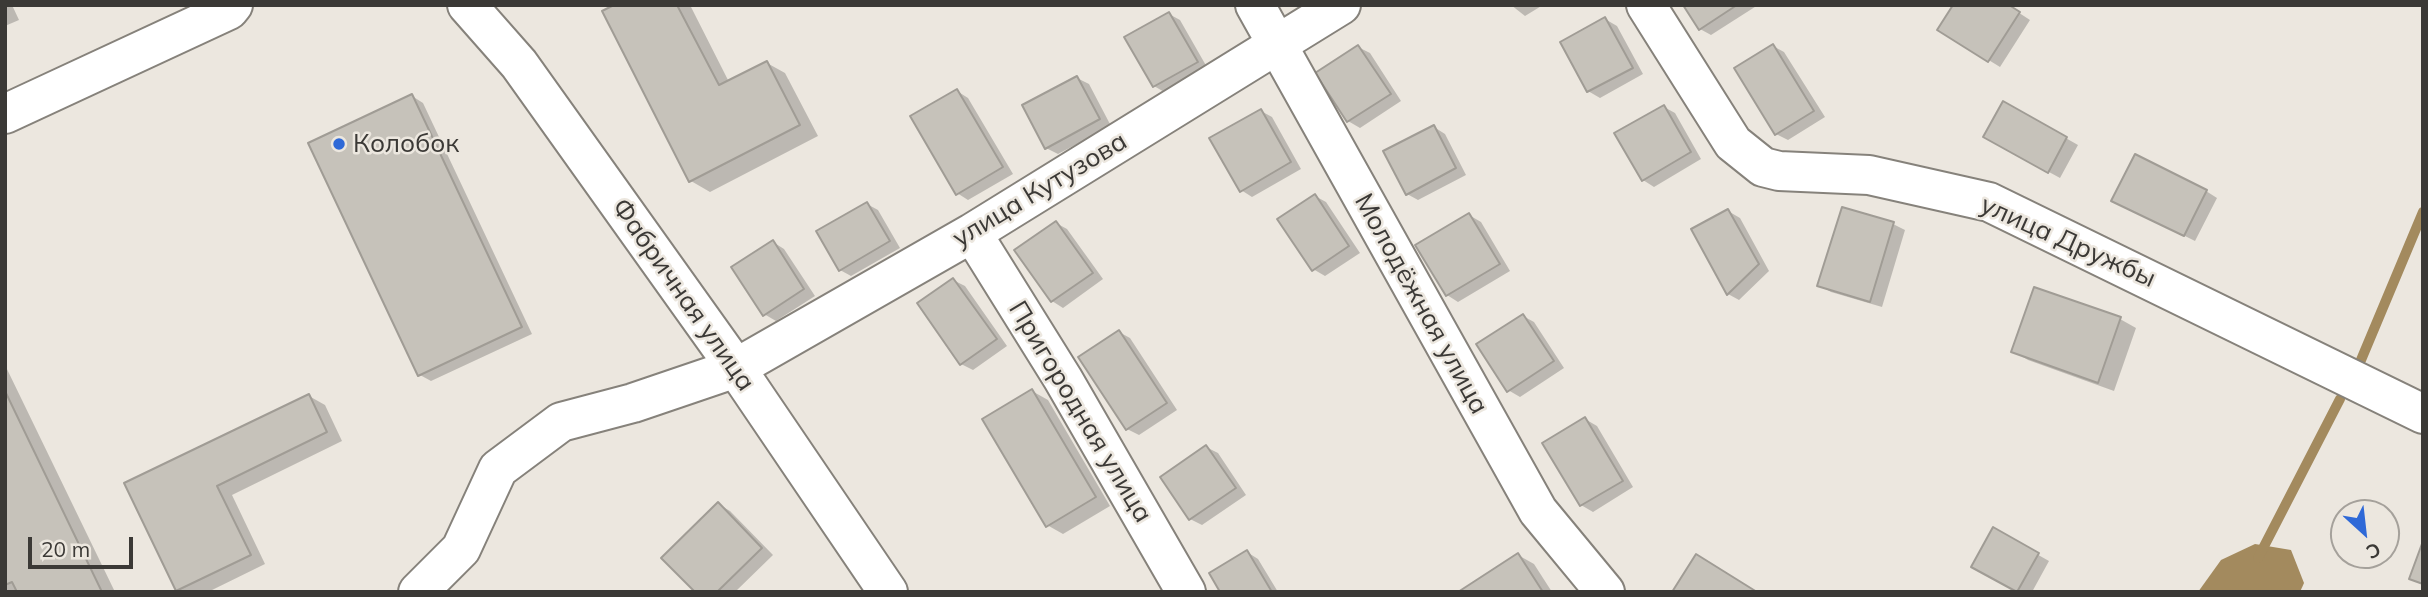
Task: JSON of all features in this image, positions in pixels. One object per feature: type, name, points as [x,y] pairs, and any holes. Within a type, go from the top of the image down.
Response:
[{"type":"street","name":"Фабричная улица","points":[[467,5],[519,64],[736,368],[888,592]]},
{"type":"street","name":"Молодёжная улица","points":[[1255,5],[1275,46],[1538,511],[1605,592]]},
{"type":"street","name":"улица Кутузова","points":[[418,592],[461,550],[498,469],[561,422],[633,403],[736,368],[972,233],[1341,5]]},
{"type":"street","name":"улица Дружбы","points":[[1646,5],[1733,144],[1763,167],[1779,171],[1868,175],[1989,202],[2423,414]]},
{"type":"street","points":[[5,114],[234,7]]},
{"type":"street","name":"Пригородная улица","points":[[972,233],[1063,379],[1186,592]]},
{"type":"shaded area","points":[[2255,544],[2291,550],[2304,583],[2300,592],[2198,592],[2221,560]]},
{"type":"building","points":[[614,5],[677,5],[719,85],[767,61],[800,125],[689,182],[602,11]]},
{"type":"building","points":[[1683,5],[1737,5],[1699,30]]},
{"type":"building","points":[[1953,5],[2009,5],[2020,12],[1988,62],[1937,30]]},
{"type":"building","points":[[1169,12],[1198,62],[1153,87],[1124,37]]},
{"type":"building","points":[[1605,17],[1633,68],[1587,92],[1560,42]]},
{"type":"building","points":[[1773,44],[1814,111],[1775,135],[1734,68]]},
{"type":"building","points":[[1358,45],[1391,94],[1347,122],[1315,73]]},
{"type":"building","points":[[1077,76],[1100,119],[1045,149],[1022,105]]},
{"type":"building","points":[[957,89],[1003,167],[956,195],[910,116]]},
{"type":"building","points":[[412,94],[522,327],[418,376],[308,143]]},
{"type":"building","points":[[2003,101],[2067,137],[2048,173],[1983,137]]},
{"type":"building","points":[[1664,105],[1691,152],[1642,181],[1614,133]]},
{"type":"building","points":[[1261,109],[1291,162],[1240,192],[1209,138]]},
{"type":"building","points":[[1434,125],[1456,168],[1406,195],[1383,151]]},
{"type":"building","points":[[2135,154],[2207,190],[2184,236],[2111,201]]},
{"type":"building","points":[[1315,194],[1349,246],[1312,271],[1277,219]]},
{"type":"building","points":[[867,202],[890,241],[839,271],[816,231]]},
{"type":"building","points":[[1842,207],[1894,222],[1870,302],[1817,286]]},
{"type":"building","points":[[1728,209],[1759,264],[1727,295],[1691,229]]},
{"type":"building","points":[[1469,213],[1500,264],[1446,296],[1415,245]]},
{"type":"building","points":[[1056,221],[1093,273],[1051,302],[1014,250]]},
{"type":"building","points":[[773,240],[804,289],[763,316],[731,267]]},
{"type":"building","points":[[953,278],[997,339],[960,365],[917,303]]},
{"type":"building","points":[[2034,287],[2121,317],[2098,383],[2011,352]]},
{"type":"building","points":[[1523,314],[1554,361],[1507,392],[1476,344]]},
{"type":"building","points":[[1119,330],[1167,403],[1126,430],[1078,357]]},
{"type":"building","points":[[1032,389],[1096,497],[1046,527],[982,419]]},
{"type":"building","points":[[5,391],[102,592],[17,592],[12,582],[5,585]]},
{"type":"building","points":[[309,394],[327,432],[217,486],[251,555],[176,591],[124,483]]},
{"type":"building","points":[[1585,417],[1623,481],[1580,506],[1542,443]]},
{"type":"building","points":[[1206,445],[1236,488],[1189,520],[1160,477]]},
{"type":"building","points":[[718,502],[762,548],[717,592],[695,592],[661,558]]},
{"type":"building","points":[[1993,527],[2039,553],[2017,592],[1971,567]]},
{"type":"building","points":[[2423,541],[2423,584],[2409,579]]},
{"type":"building","points":[[1247,550],[1272,592],[1220,592],[1209,573]]},
{"type":"building","points":[[1518,553],[1543,592],[1458,592]]},
{"type":"building","points":[[1696,554],[1757,592],[1672,592]]},
{"type":"waterway","points":[[2361,360],[2423,212]]},
{"type":"waterway","points":[[2258,558],[2340,399]]},
{"type":"place","name":"Колобок","points":[[339,144]]}]
